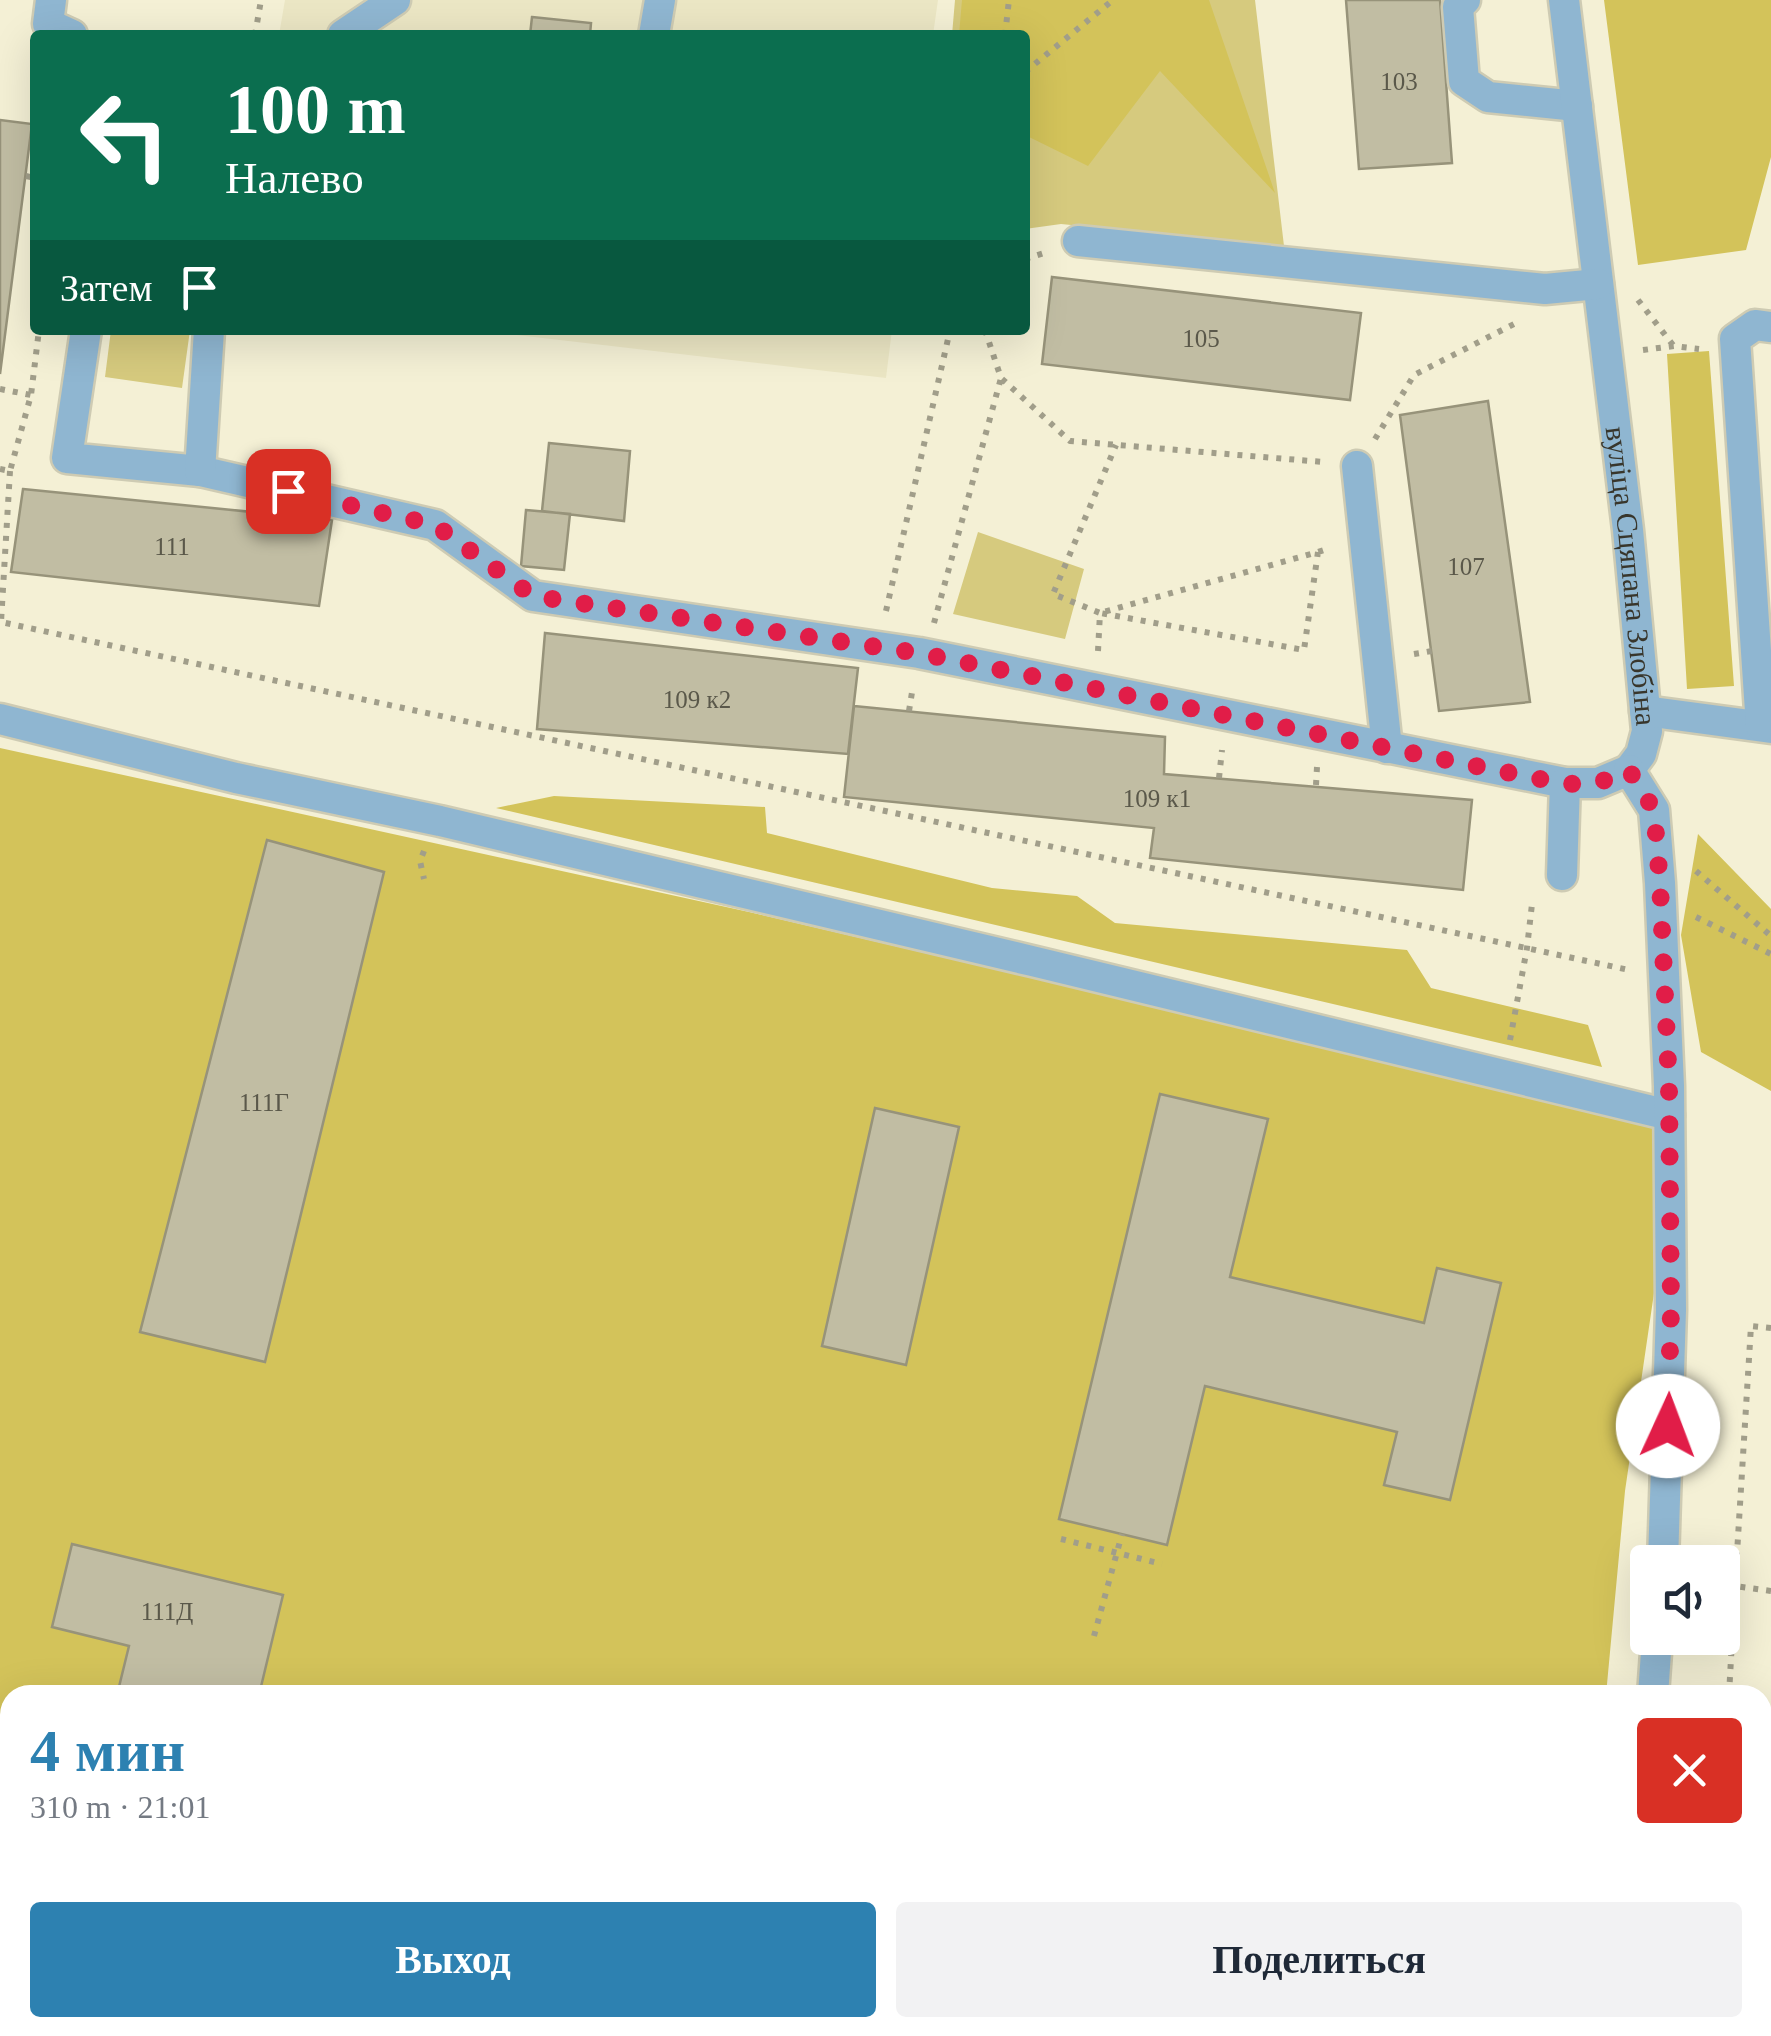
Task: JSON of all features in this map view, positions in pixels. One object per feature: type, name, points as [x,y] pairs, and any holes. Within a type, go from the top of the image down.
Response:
[{"type":"street","points":[[51,0],[48,24],[61,30]]},
{"type":"street","points":[[350,30],[395,0]]},
{"type":"street","points":[[655,30],[660,0]]},
{"type":"street","points":[[1465,0],[1458,7],[1464,81],[1488,97],[1577,106]]},
{"type":"street","name":"вуліца Сцяпана Злобіна","points":[[1564,0],[1628,530],[1646,731],[1641,754],[1629,770],[1654,810],[1661,899],[1671,1310],[1663,1545]]},
{"type":"street","points":[[1078,241],[1545,289],[1598,284]]},
{"type":"street","points":[[1644,711],[1766,727],[1735,338],[1755,325],[1771,326]]},
{"type":"street","points":[[85,335],[67,458],[200,471],[435,525],[533,596],[918,653],[1565,784],[1598,783],[1629,770]]},
{"type":"street","points":[[200,471],[209,335]]},
{"type":"street","points":[[1357,466],[1388,748]]},
{"type":"street","points":[[0,719],[236,778],[1051,965],[1669,1115]]},
{"type":"street","points":[[1562,876],[1565,784]]},
{"type":"street","points":[[1654,1685],[1656,1655]]},
{"type":"path","points":[[255,30],[261,0]]},
{"type":"path","points":[[1006,30],[1009,0]]},
{"type":"path","points":[[1030,68],[1112,0]]},
{"type":"path","points":[[988,335],[1001,378],[1070,441],[1357,466],[1414,375],[1512,325],[1545,289]]},
{"type":"path","points":[[38,335],[31,394],[10,471],[1,622],[1664,978]]},
{"type":"path","points":[[874,647],[888,606],[950,335]]},
{"type":"path","points":[[1606,354],[1674,346],[1735,357]]},
{"type":"path","points":[[918,653],[932,631],[1001,378]]},
{"type":"path","points":[[0,390],[31,394]]},
{"type":"path","points":[[1116,445],[1053,594],[1100,614],[1304,650],[1318,552]]},
{"type":"path","points":[[0,469],[10,471]]},
{"type":"path","points":[[1100,614],[1365,539]]},
{"type":"path","points":[[1656,836],[1771,936]]},
{"type":"path","points":[[1661,899],[1771,954]]},
{"type":"path","points":[[1504,1076],[1532,904]]},
{"type":"path","points":[[1738,1545],[1751,1326],[1771,1328]]},
{"type":"path","points":[[1094,1636],[1122,1534]]},
{"type":"path","points":[[1061,1539],[1162,1564]]},
{"type":"path","points":[[1740,1587],[1771,1591]]},
{"type":"path","points":[[1729,1685],[1731,1655]]},
{"type":"shaded area","points":[[285,0],[938,0],[934,30],[280,30]]},
{"type":"shaded area","points":[[955,0],[1255,0],[1284,246],[1061,224],[1030,228],[1030,30],[952,30]]},
{"type":"shaded area","points":[[962,0],[1209,0],[1275,193],[1160,71],[1088,166],[1030,137],[1030,30],[959,30]]},
{"type":"shaded area","points":[[1604,0],[1771,0],[1771,157],[1746,250],[1638,265]]},
{"type":"shaded area","points":[[110,335],[189,335],[182,388],[105,377]]},
{"type":"shaded area","points":[[517,335],[891,335],[886,378]]},
{"type":"shaded area","points":[[1709,351],[1734,686],[1687,689],[1667,354]]},
{"type":"shaded area","points":[[978,532],[1084,569],[1065,639],[953,614]]},
{"type":"shaded area","points":[[0,748],[749,912],[1659,1124],[1660,1252],[1625,1491],[1607,1685],[0,1685]]},
{"type":"shaded area","points":[[554,796],[765,807],[767,833],[992,888],[1077,896],[1115,923],[1407,950],[1431,988],[1588,1025],[1602,1067],[496,808]]},
{"type":"shaded area","points":[[1698,834],[1771,909],[1771,1091],[1701,1052],[1681,935]]},
{"type":"building","points":[[1346,0],[1440,0],[1452,163],[1359,169]]},
{"type":"building","points":[[532,17],[591,23],[590,30],[531,30]]},
{"type":"building","points":[[0,120],[30,124],[30,140],[0,374]]},
{"type":"building","points":[[1052,277],[1361,313],[1350,400],[1042,364]]},
{"type":"building","points":[[1488,401],[1530,702],[1439,711],[1400,415]]},
{"type":"building","points":[[549,443],[630,451],[624,521],[542,511]]},
{"type":"building","points":[[23,489],[332,520],[319,606],[11,572]]},
{"type":"building","points":[[526,510],[570,514],[564,570],[521,566]]},
{"type":"building","points":[[545,633],[858,668],[848,754],[537,729]]},
{"type":"building","points":[[854,706],[1165,737],[1164,774],[1472,800],[1463,890],[1150,858],[1154,828],[844,797]]},
{"type":"building","points":[[267,840],[384,872],[265,1362],[140,1332]]},
{"type":"building","points":[[1160,1094],[1268,1119],[1230,1277],[1424,1323],[1437,1268],[1501,1283],[1450,1500],[1384,1485],[1397,1432],[1205,1386],[1167,1545],[1059,1519]]},
{"type":"building","points":[[875,1108],[959,1127],[906,1365],[822,1346]]},
{"type":"building","points":[[72,1544],[283,1595],[261,1685],[119,1685],[129,1646],[52,1627]]},
{"type":"route","points":[[288,491],[435,525],[533,596],[918,653],[1565,784],[1598,783],[1629,770],[1654,810],[1660,883],[1669,1086],[1668,1426]]}]
